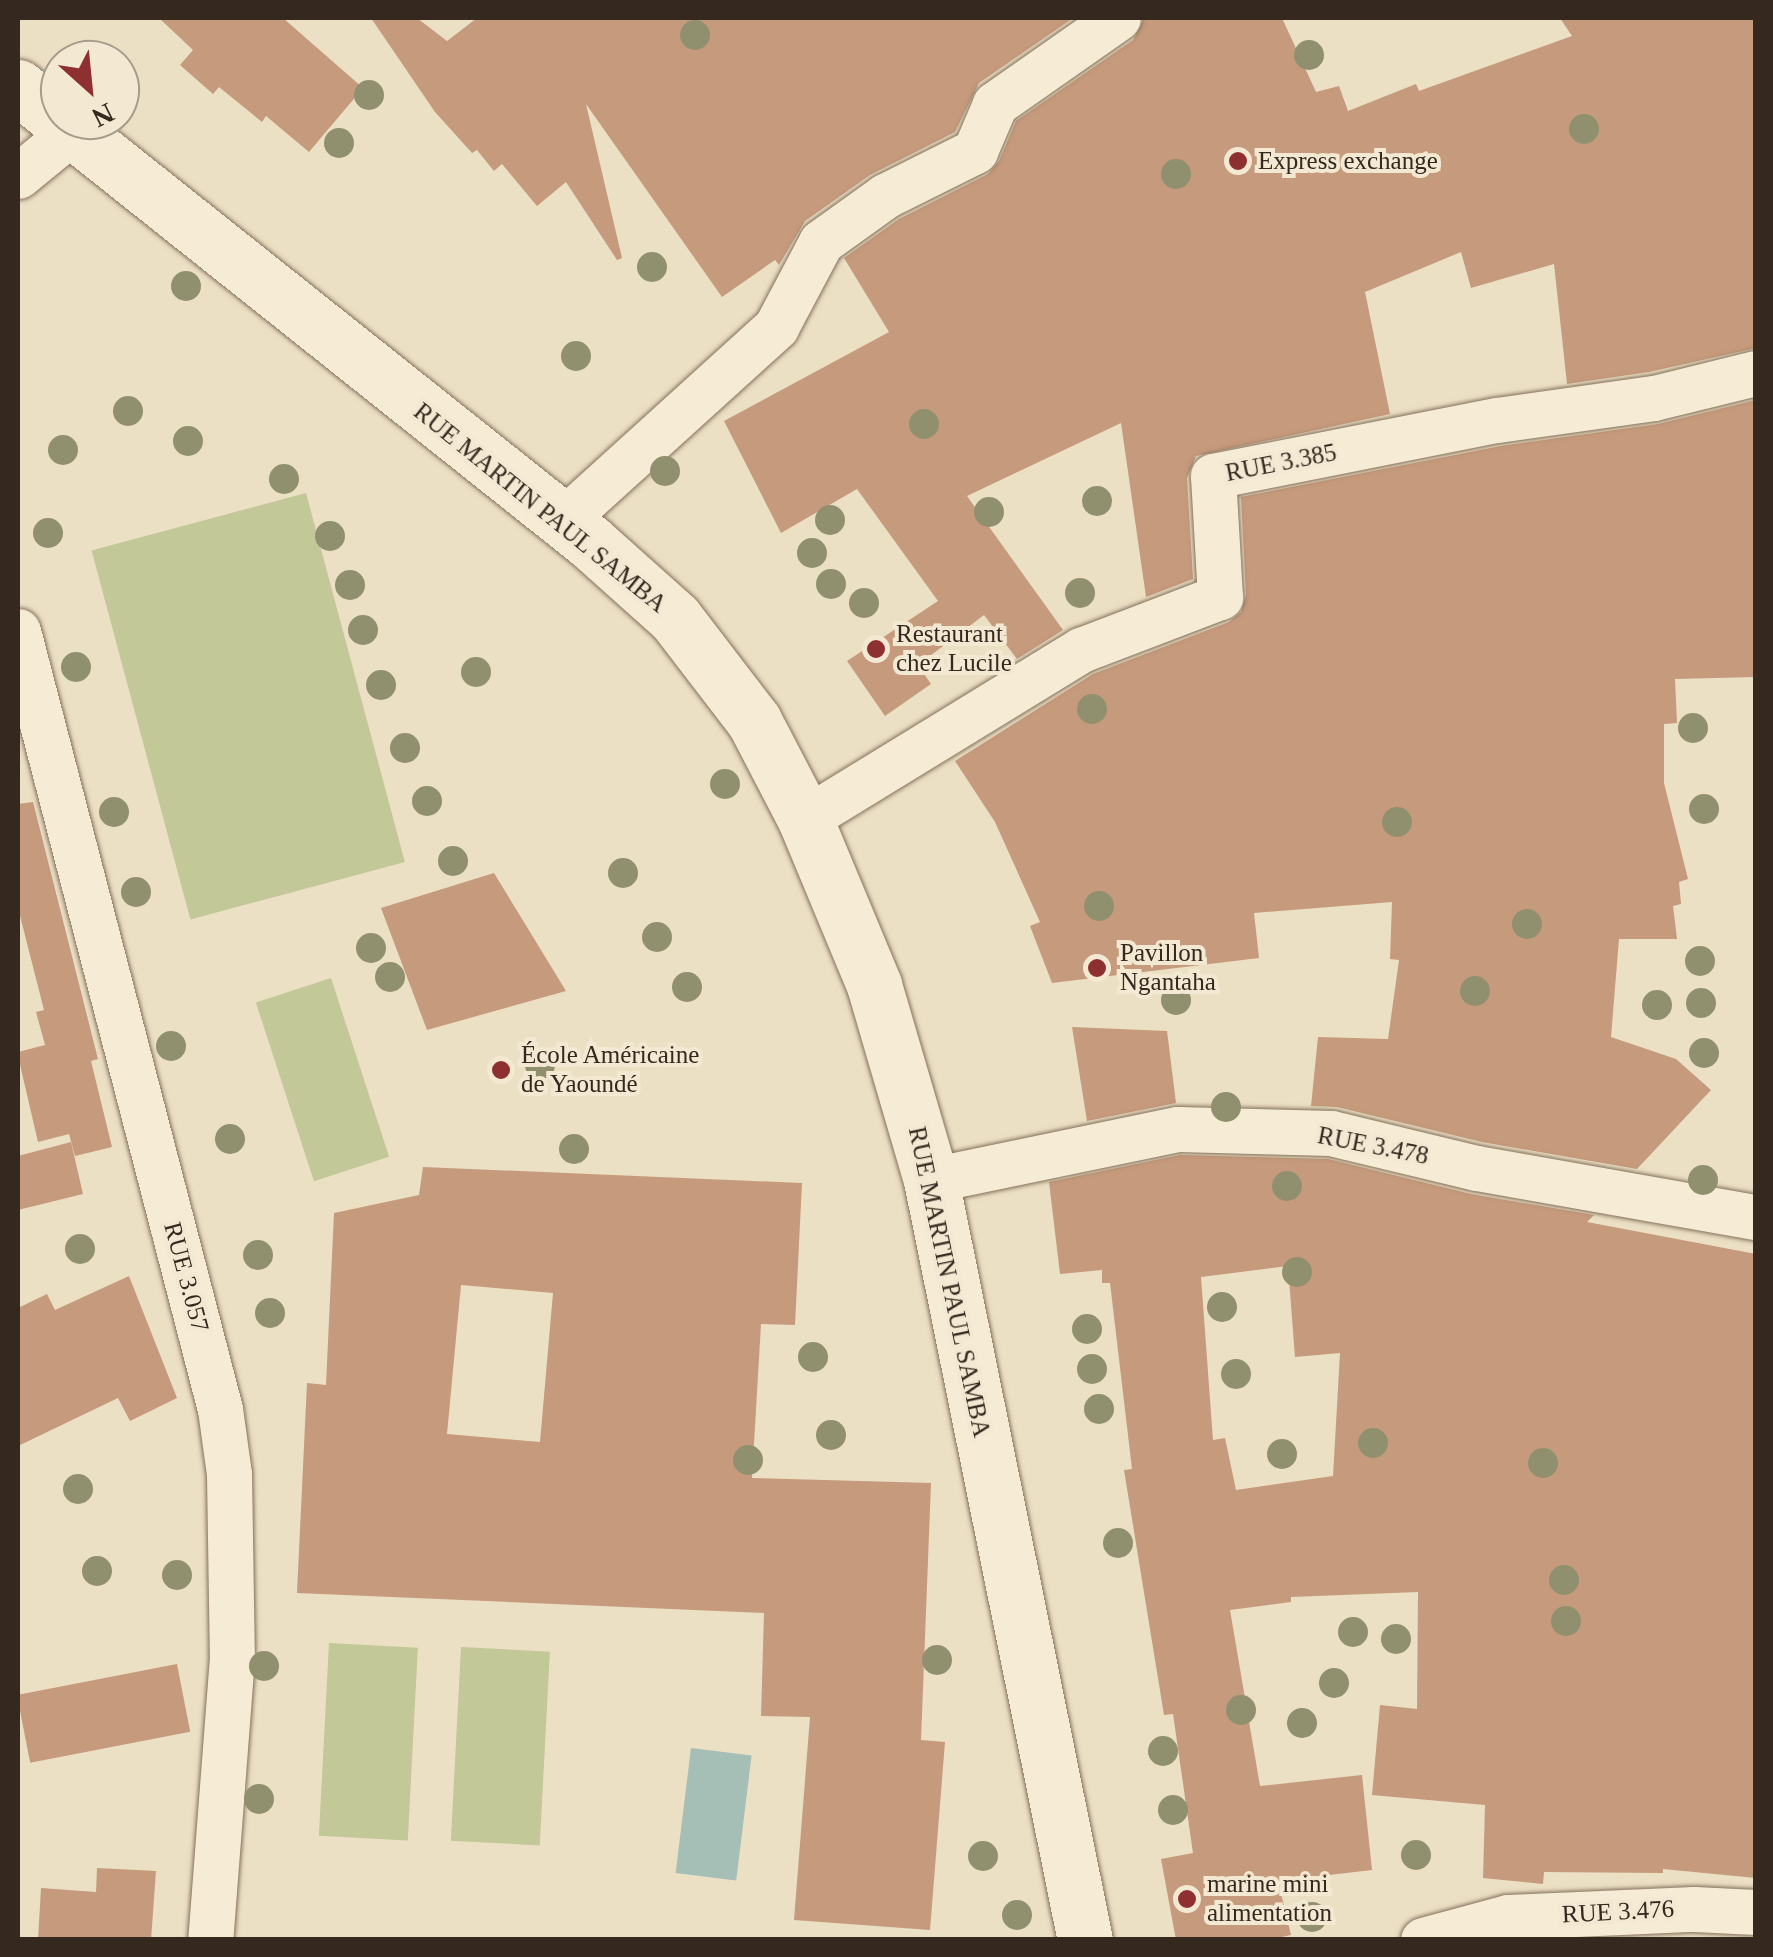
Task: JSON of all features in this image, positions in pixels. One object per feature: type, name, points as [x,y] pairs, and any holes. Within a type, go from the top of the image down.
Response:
[{"type":"main road","name":"RUE MARTIN PAUL SAMBA","points":[[18,87],[40,105]]},
{"type":"main road","name":"RUE MARTIN PAUL SAMBA","points":[[84,140],[560,523],[590,542],[675,618],[754,721],[805,820],[874,985],[931,1180],[1084,1940]]},
{"type":"street","points":[[560,523],[776,327],[822,242],[885,196],[975,151],[995,104],[1118,18]]},
{"type":"street","points":[[18,176],[62,140]]},
{"type":"street","name":"RUE 3.385","points":[[805,820],[1081,650],[1220,597],[1213,476],[1497,420],[1654,398],[1756,372]]},
{"type":"street","name":"RUE 3.057","points":[[19,650],[220,1408],[230,1474],[232,1657],[210,1940]]},
{"type":"street","name":"RUE 3.478","points":[[931,1180],[1178,1129],[1330,1133],[1477,1168],[1756,1218]]},
{"type":"street","name":"RUE 3.476","points":[[1423,1940],[1508,1918],[1694,1908],[1756,1912]]},
{"type":"green space","points":[[306,493],[405,862],[190,919],[92,550]]},
{"type":"green space","points":[[331,978],[389,1157],[314,1181],[256,1002]]},
{"type":"green space","points":[[329,1643],[418,1648],[408,1840],[319,1836]]},
{"type":"green space","points":[[461,1647],[550,1652],[540,1845],[451,1841]]},
{"type":"water","points":[[691,1748],[752,1755],[736,1880],[676,1873]]},
{"type":"building","points":[[159,18],[283,18],[363,88],[309,152],[266,116],[262,122],[219,87],[213,94],[180,65],[193,50]]},
{"type":"building","points":[[371,18],[417,18],[447,41],[477,18],[1073,18],[979,83],[955,132],[870,175],[805,221],[779,265],[775,260],[722,297],[586,104],[622,258],[617,260],[566,182],[537,206],[502,164],[494,171],[477,150],[472,153],[435,112]]},
{"type":"building","points":[[1144,18],[1282,18],[1316,92],[1339,86],[1348,111],[1416,84],[1419,91],[1572,36],[1560,18],[1756,18],[1756,348],[1649,372],[1567,384],[1554,264],[1471,288],[1461,252],[1365,292],[1390,414],[1196,456],[1187,478],[1193,579],[1146,597],[1121,423],[967,496],[1063,630],[1017,659],[984,615],[918,665],[931,684],[885,716],[847,661],[938,601],[857,489],[781,533],[724,421],[889,332],[844,258],[899,219],[988,174],[999,161],[1016,121],[1133,40]]},
{"type":"building","points":[[1756,400],[1756,677],[1675,679],[1677,723],[1664,724],[1664,783],[1688,879],[1679,882],[1681,904],[1673,906],[1677,939],[1619,939],[1611,1037],[1676,1059],[1711,1090],[1637,1169],[1482,1142],[1337,1107],[1311,1106],[1318,1037],[1388,1039],[1399,960],[1390,959],[1392,902],[1254,913],[1259,958],[1052,983],[1030,926],[1040,922],[995,822],[955,761],[1093,674],[1229,622],[1241,612],[1246,595],[1241,497],[1501,446],[1658,424]]},
{"type":"building","points":[[33,802],[98,1059],[91,1061],[112,1147],[75,1156],[69,1134],[38,1142],[18,1056],[18,1052],[45,1045],[36,1012],[44,1010],[18,908],[18,804]]},
{"type":"building","points":[[494,873],[566,991],[427,1030],[381,908]]},
{"type":"building","points":[[1072,1027],[1167,1031],[1176,1103],[1087,1121]]},
{"type":"building","points":[[71,1142],[83,1194],[18,1210],[18,1156]]},
{"type":"building","points":[[1180,1155],[1328,1159],[1471,1194],[1594,1215],[1587,1222],[1756,1254],[1756,1878],[1663,1869],[1663,1873],[1544,1872],[1543,1884],[1483,1878],[1485,1805],[1372,1795],[1380,1705],[1417,1709],[1418,1592],[1291,1597],[1291,1602],[1230,1610],[1260,1786],[1362,1775],[1372,1870],[1278,1881],[1291,1935],[1267,1940],[1176,1940],[1161,1859],[1193,1853],[1173,1714],[1164,1715],[1124,1470],[1132,1469],[1110,1283],[1102,1283],[1102,1270],[1060,1274],[1049,1182]],"holes":[[[1288,1266],[1295,1357],[1340,1353],[1333,1476],[1236,1490],[1225,1438],[1213,1440],[1201,1277]]]},
{"type":"building","points":[[423,1167],[802,1183],[795,1325],[761,1324],[752,1478],[931,1483],[921,1740],[945,1742],[930,1930],[794,1920],[810,1717],[761,1716],[764,1613],[297,1593],[307,1383],[326,1385],[334,1213],[419,1195]],"holes":[[[461,1285],[553,1293],[540,1442],[447,1434]]]},
{"type":"building","points":[[129,1276],[177,1398],[130,1421],[118,1398],[18,1446],[18,1308],[47,1294],[55,1310]]},
{"type":"building","points":[[177,1664],[190,1732],[30,1763],[18,1695]]},
{"type":"building","points":[[97,1868],[156,1871],[151,1940],[38,1940],[41,1888],[96,1892]]},
{"type":"place","name":"Express exchange","points":[[1238,161]]},
{"type":"place","name":"Restaurant chez Lucile","points":[[876,649]]},
{"type":"place","name":"Pavillon Ngantaha","points":[[1097,968]]},
{"type":"place","name":"École Américaine de Yaoundé","points":[[501,1070]]},
{"type":"place","name":"marine mini alimentation","points":[[1187,1899]]}]
